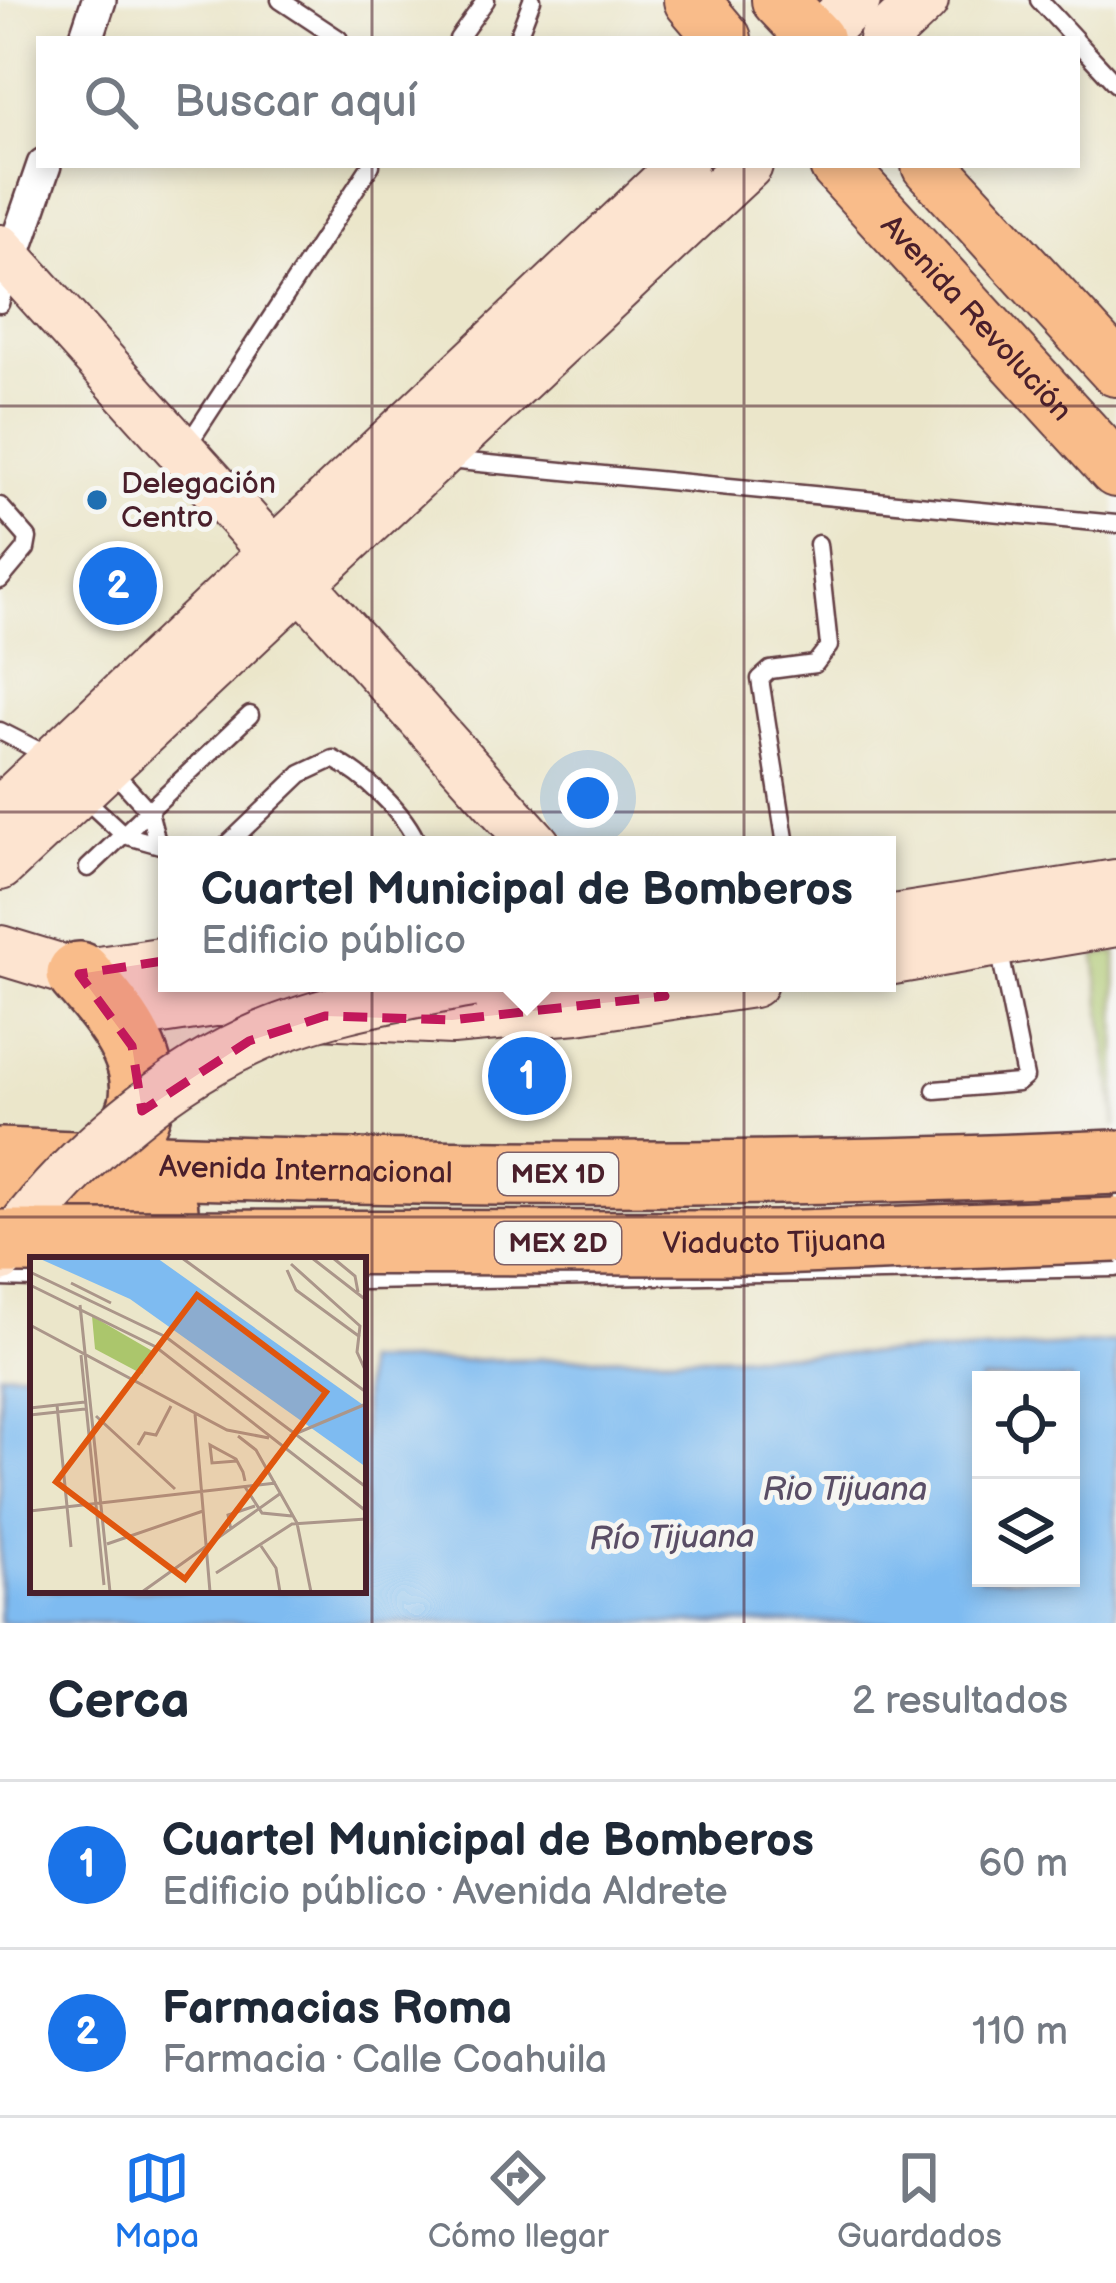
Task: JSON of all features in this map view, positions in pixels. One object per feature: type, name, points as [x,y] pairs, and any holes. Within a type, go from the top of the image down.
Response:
[{"type":"highway","points":[[79,974],[132,1046],[144,1101],[139,1122],[100,1164]]},
{"type":"highway","name":"Avenida Internacional","points":[[0,1160],[374,1172],[833,1175],[1116,1162]]},
{"type":"highway","name":"Avenida Internacional","points":[[0,1206],[809,1213],[1116,1206]]},
{"type":"highway","name":"Viaducto Tijuana","points":[[0,1242],[775,1243],[1116,1230]]},
{"type":"highway","name":"Viaducto Tijuana","points":[[366,1262],[689,1264],[1116,1256]]},
{"type":"highway","points":[[0,1259],[30,1259]]},
{"type":"main road","points":[[774,0],[813,36]]},
{"type":"main road","points":[[819,36],[856,0]]},
{"type":"main road","points":[[886,36],[924,0]]},
{"type":"main road","points":[[0,866],[80,772],[290,566],[680,168]]},
{"type":"main road","points":[[290,566],[430,458],[745,168]]},
{"type":"main road","name":"Avenida Revolución","points":[[840,168],[1116,470]]},
{"type":"main road","points":[[932,168],[1111,377]]},
{"type":"main road","points":[[4,271],[184,449],[528,836]]},
{"type":"main road","points":[[0,811],[80,772]]},
{"type":"main road","points":[[896,886],[1116,853]]},
{"type":"main road","points":[[896,919],[1116,884]]},
{"type":"main road","points":[[896,960],[1116,922]]},
{"type":"main road","points":[[0,950],[79,974],[148,1012],[221,1001],[273,1012],[452,1021],[640,992]]},
{"type":"main road","points":[[79,974],[158,962]]},
{"type":"main road","points":[[0,1259],[17,1232],[92,1156],[197,1071],[249,1042],[303,1022],[432,992]]},
{"type":"street","points":[[87,36],[99,0]]},
{"type":"street","points":[[4,271],[43,168]]},
{"type":"lane","points":[[280,0],[334,36]]},
{"type":"lane","points":[[460,36],[487,0]]},
{"type":"lane","points":[[518,36],[532,0]]},
{"type":"lane","points":[[774,0],[784,36]]},
{"type":"lane","points":[[1039,0],[1072,36]]},
{"type":"lane","points":[[1080,44],[1116,84]]},
{"type":"lane","points":[[184,449],[369,168]]},
{"type":"lane","points":[[858,168],[1116,453]]},
{"type":"lane","points":[[908,168],[1111,377]]},
{"type":"lane","points":[[430,458],[1116,524]]},
{"type":"lane","points":[[0,506],[28,538],[26,549],[0,580]]},
{"type":"lane","points":[[785,836],[760,679],[770,670],[815,664],[829,646],[818,544]]},
{"type":"lane","points":[[88,868],[250,715]]},
{"type":"lane","points":[[0,731],[149,811],[159,836]]},
{"type":"lane","points":[[236,836],[301,774],[333,758],[352,769],[413,836]]},
{"type":"lane","points":[[80,772],[124,835],[158,844]]},
{"type":"lane","points":[[934,1090],[1018,1083],[1025,1077],[998,943]]},
{"type":"lane","points":[[366,1281],[1116,1268]]},
{"type":"lane","points":[[0,1278],[30,1279]]},
{"type":"highlighted area","points":[[607,926],[665,996],[452,1020],[325,1016],[249,1041],[142,1111],[132,1046],[79,974],[163,961],[416,952]]},
{"type":"green space","points":[[1116,952],[1116,1127],[1095,955]]},
{"type":"water","name":"Rio Tijuana","points":[[1116,1342],[1116,1623],[0,1623],[0,1373],[30,1372],[30,1593],[366,1593],[366,1362],[954,1352]]},
{"type":"place","name":"Delegación Centro","points":[[97,500]]},
{"type":"place","name":"Farmacias Roma","points":[[118,586]]},
{"type":"place","name":"Cuartel Municipal de Bomberos","points":[[527,1076]]},
{"type":"water label","name":"Río Tijuana","points":[[672,1536]]}]
